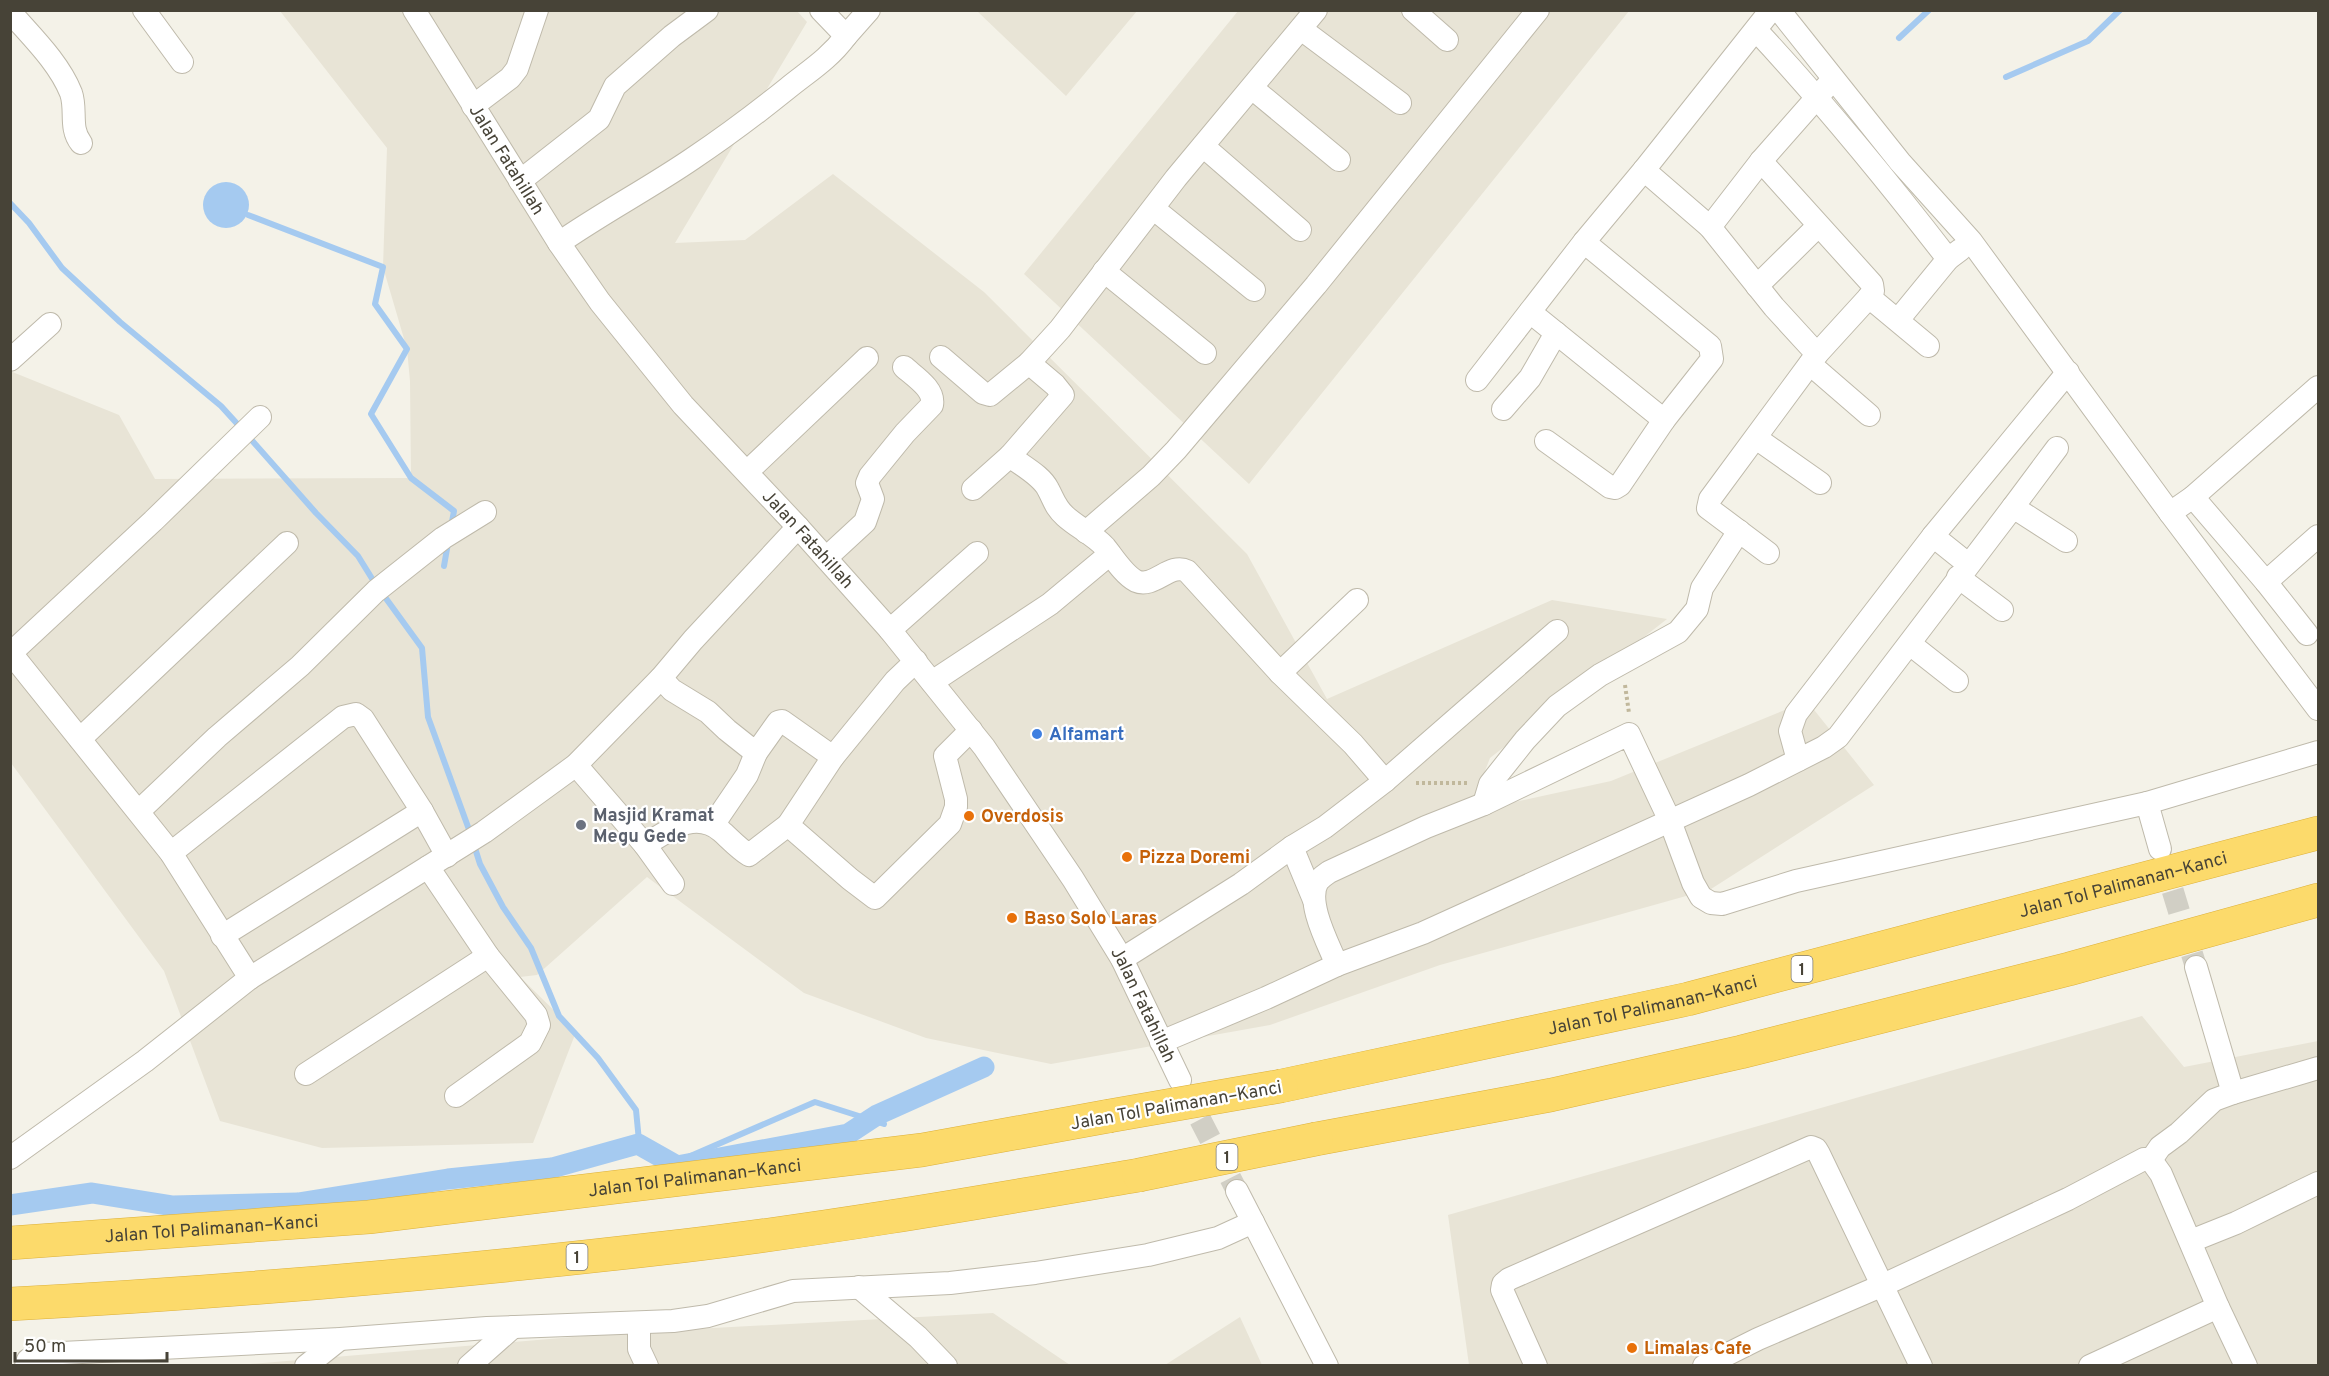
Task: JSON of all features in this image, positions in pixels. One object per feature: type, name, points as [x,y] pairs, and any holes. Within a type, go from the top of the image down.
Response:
[{"type":"highway","name":"Jalan Tol Palimanan–Kanci","points":[[10,1243],[369,1217],[922,1150],[1281,1086],[1688,999],[2319,833]]},
{"type":"highway","name":"1","points":[[10,1304],[360,1279],[684,1246],[926,1211],[1139,1175],[1551,1095],[1741,1052],[2069,969],[2319,900]]},
{"type":"street","points":[[144,10],[182,62]]},
{"type":"street","name":"Jalan Fatahillah","points":[[414,10],[559,243],[600,302],[676,396],[798,526],[890,630],[971,730],[1073,879],[1122,959],[1180,1080]]},
{"type":"street","points":[[473,105],[510,78],[517,69],[537,10]]},
{"type":"street","points":[[520,181],[599,119],[615,86],[672,36],[707,10]]},
{"type":"street","points":[[821,10],[846,36]]},
{"type":"street","points":[[559,243],[692,159],[819,66],[836,50],[869,10]]},
{"type":"street","points":[[941,357],[983,393],[990,396],[1029,363],[1060,329],[1203,146],[1316,10]]},
{"type":"street","points":[[1413,10],[1447,40]]},
{"type":"street","points":[[1086,532],[1151,476],[1176,450],[1316,285],[1538,10]]},
{"type":"street","points":[[1477,380],[1584,242],[1771,10]]},
{"type":"street","points":[[1779,10],[1900,162],[1971,241],[2170,513],[2319,709]]},
{"type":"street","points":[[13,13],[63,77],[74,101],[73,123],[76,136],[81,143]]},
{"type":"street","points":[[1302,29],[1400,103]]},
{"type":"street","points":[[1756,30],[1817,96],[1948,259]]},
{"type":"street","points":[[1710,227],[1761,161],[1817,96],[1835,79]]},
{"type":"street","points":[[1252,88],[1339,160]]},
{"type":"street","points":[[1203,146],[1300,230]]},
{"type":"street","points":[[1761,161],[1872,284],[1873,291],[1814,359],[1710,499],[1708,508],[1768,553]]},
{"type":"street","points":[[1644,170],[1710,227],[1814,359],[1869,415]]},
{"type":"street","points":[[1154,209],[1254,290]]},
{"type":"street","points":[[1757,286],[1818,226]]},
{"type":"street","points":[[1898,320],[1948,259],[1971,241]]},
{"type":"street","points":[[1546,441],[1610,487],[1615,488],[1620,485],[1664,420],[1712,359],[1710,346],[1584,242]]},
{"type":"street","points":[[1104,270],[1205,354]]},
{"type":"street","points":[[1869,297],[1928,345]]},
{"type":"street","points":[[1530,312],[1664,420]]},
{"type":"street","points":[[10,360],[50,324]]},
{"type":"street","points":[[1503,409],[1530,378],[1556,333]]},
{"type":"street","points":[[747,472],[867,358]]},
{"type":"street","points":[[973,489],[1010,456],[1063,395],[1029,363]]},
{"type":"street","points":[[826,558],[866,522],[873,499],[867,483],[870,476],[905,433],[932,405],[931,392],[904,367]]},
{"type":"street","points":[[1798,760],[1790,731],[1792,721],[1933,536],[2068,372]]},
{"type":"street","points":[[2170,513],[2193,497],[2319,387]]},
{"type":"street","points":[[250,978],[171,853],[140,811],[13,659],[255,423]]},
{"type":"street","points":[[1756,438],[1820,483]]},
{"type":"street","points":[[1161,1042],[1337,965],[1423,933],[1571,864],[1670,822],[1798,760],[1838,737],[2056,448]]},
{"type":"street","points":[[1010,456],[1042,481],[1053,502],[1064,515],[1100,542],[1133,580],[1140,582],[1151,580],[1176,569],[1182,568],[1187,571],[1280,673],[1353,744],[1385,781]]},
{"type":"street","points":[[2193,497],[2307,634]]},
{"type":"street","points":[[2013,507],[2066,541]]},
{"type":"street","points":[[140,811],[217,737],[300,666],[394,575],[452,532],[485,512]]},
{"type":"street","points":[[10,1158],[145,1061],[250,978],[456,850],[576,765],[661,678],[798,526]]},
{"type":"street","points":[[1487,794],[1525,740],[1557,706],[1600,675],[1678,632],[1697,609],[1702,588],[1739,531]]},
{"type":"street","points":[[1933,536],[1963,571],[2002,610]]},
{"type":"street","points":[[2266,582],[2319,536]]},
{"type":"street","points":[[80,739],[287,543]]},
{"type":"street","points":[[890,630],[977,553]]},
{"type":"street","points":[[932,682],[1050,604],[1110,554]]},
{"type":"street","points":[[1280,673],[1357,600]]},
{"type":"street","points":[[1122,959],[1241,884],[1292,847],[1325,827],[1385,781],[1557,631]]},
{"type":"street","points":[[1910,644],[1957,681]]},
{"type":"street","points":[[645,845],[684,823],[700,820],[713,825],[749,855],[788,825],[833,757],[895,681],[916,661]]},
{"type":"street","points":[[661,678],[672,690],[708,712],[756,753]]},
{"type":"street","points":[[171,853],[343,717],[356,714],[363,720],[422,811],[456,850],[488,957],[536,1015],[539,1029],[530,1044],[456,1096]]},
{"type":"street","points":[[713,825],[747,775],[756,753],[778,722],[782,721],[833,757]]},
{"type":"street","points":[[788,825],[867,893],[877,897],[950,824],[956,807],[956,799],[945,756],[971,730]]},
{"type":"street","points":[[1314,900],[1318,881],[1329,872],[1487,794],[1629,734],[1670,822],[1693,883],[1701,897],[1712,903],[1722,903],[1808,879],[2147,802],[2319,752]]},
{"type":"street","points":[[576,765],[645,845],[673,884]]},
{"type":"street","points":[[2147,802],[2160,849]]},
{"type":"street","points":[[222,936],[422,811]]},
{"type":"street","points":[[1292,847],[1337,965]]},
{"type":"street","points":[[306,1074],[488,957]]},
{"type":"street","points":[[2196,967],[2233,1093]]},
{"type":"street","points":[[2151,1160],[2160,1147],[2214,1100],[2319,1068]]},
{"type":"street","points":[[1536,1365],[1502,1290],[1503,1284],[1509,1279],[1811,1147],[1819,1154],[1921,1365]]},
{"type":"street","points":[[1704,1365],[2068,1199],[2144,1159],[2151,1160],[2161,1174],[2218,1307],[2246,1365]]},
{"type":"street","points":[[2191,1241],[2236,1224],[2319,1183]]},
{"type":"street","points":[[1237,1191],[1327,1365]]},
{"type":"street","points":[[26,1365],[28,1360],[42,1354],[340,1339],[513,1327],[673,1321],[708,1316],[793,1291],[950,1283],[1035,1273],[1148,1255],[1218,1238],[1253,1222]]},
{"type":"street","points":[[859,1287],[918,1337],[946,1365]]},
{"type":"street","points":[[2090,1365],[2218,1307]]},
{"type":"street","points":[[639,1323],[639,1349],[647,1365]]},
{"type":"street","points":[[469,1365],[513,1327]]},
{"type":"street","points":[[306,1365],[340,1339]]},
{"type":"path","points":[[1623,663],[1629,708],[1629,734]]},
{"type":"path","points":[[1385,781],[1401,784],[1435,782],[1487,794]]},
{"type":"shaded area","points":[[280,11],[797,11],[807,22],[675,243],[745,240],[833,174],[984,292],[1247,554],[1327,699],[1552,600],[1667,619],[1490,758],[1469,812],[1611,781],[1807,701],[1874,785],[1711,889],[1440,965],[1270,1025],[1051,1064],[926,1038],[804,993],[647,877],[537,975],[520,977],[576,1032],[533,1143],[322,1148],[220,1121],[164,971],[11,763],[10,371],[119,415],[155,479],[411,478],[410,381],[407,349],[383,267],[387,148]]},
{"type":"shaded area","points":[[977,11],[1137,11],[1066,96]]},
{"type":"shaded area","points":[[1238,11],[1629,11],[1249,484],[1024,274]]},
{"type":"shaded area","points":[[2142,1016],[2184,1067],[2318,1041],[2318,1365],[1469,1365],[1448,1215]]},
{"type":"shaded area","points":[[993,1313],[1070,1365],[226,1366],[620,1333]]},
{"type":"shaded area","points":[[1240,1317],[1262,1365],[1165,1365]]},
{"type":"water","points":[[226,182],[242,189],[249,205],[242,221],[226,228],[210,221],[203,205],[210,189]]},
{"type":"waterway","points":[[1899,38],[1929,10]]},
{"type":"waterway","points":[[2006,77],[2088,41],[2120,10]]},
{"type":"waterway","points":[[10,203],[29,223],[62,268],[120,322],[221,406],[241,428]]},
{"type":"waterway","points":[[248,215],[383,267],[375,304],[407,349],[371,414],[411,478],[454,511],[451,527]]},
{"type":"waterway","points":[[248,436],[316,513],[358,556],[376,585]]},
{"type":"waterway","points":[[444,566],[448,543]]},
{"type":"waterway","points":[[382,593],[422,648],[428,717],[471,835]]},
{"type":"waterway","points":[[474,845],[480,864],[503,907],[531,948],[559,1016],[598,1058],[636,1110],[639,1141],[679,1161],[815,1102],[884,1124]]},
{"type":"waterway","points":[[10,1205],[92,1193],[173,1206],[298,1203],[448,1179],[552,1168],[638,1144],[677,1166],[848,1134],[877,1115],[984,1067]]},
{"type":"tunnel","points":[[2163,859],[2196,967]]},
{"type":"tunnel","points":[[1185,1090],[1237,1191]]},
{"type":"place","name":"Alfamart","points":[[1037,734]]},
{"type":"place","name":"Overdosis","points":[[969,816]]},
{"type":"place","name":"Masjid Kramat Megu Gede","points":[[581,825]]},
{"type":"place","name":"Pizza Doremi","points":[[1127,857]]},
{"type":"place","name":"Baso Solo Laras","points":[[1012,918]]},
{"type":"place","name":"Limalas Cafe","points":[[1632,1348]]}]
